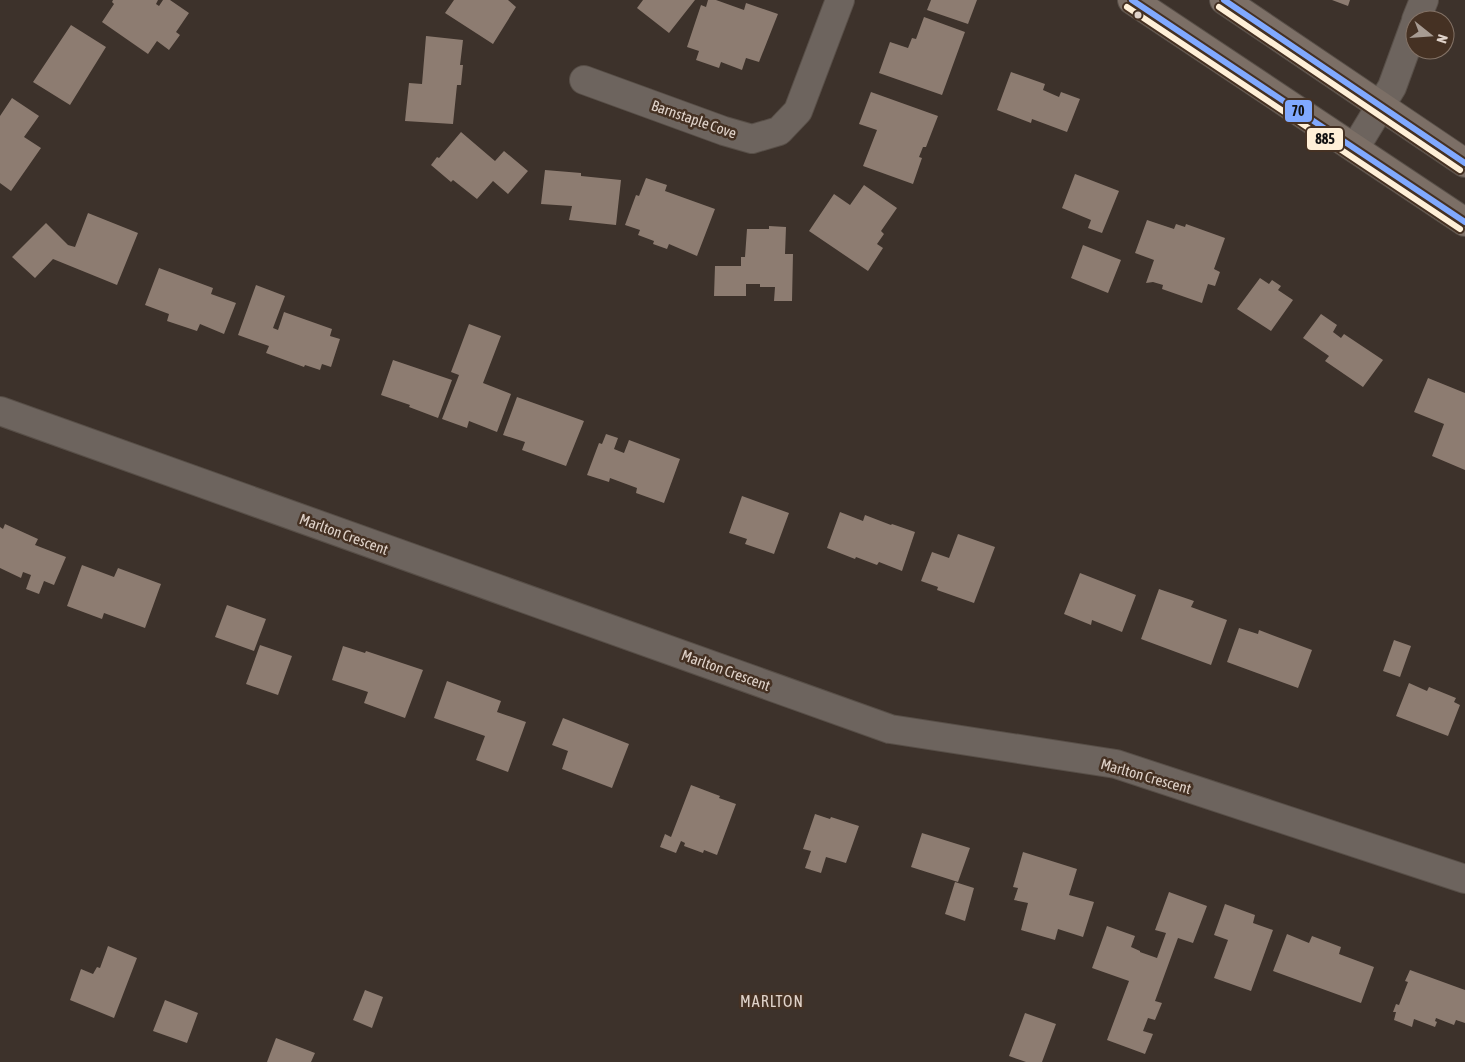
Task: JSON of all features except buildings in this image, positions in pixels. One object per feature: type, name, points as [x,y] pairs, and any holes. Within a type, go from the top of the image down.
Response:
[{"type":"main road","points":[[1132,0],[1465,222]]},
{"type":"main road","points":[[1224,0],[1465,163]]},
{"type":"street","name":"Barnstaple Cove","points":[[584,80],[724,131],[752,139],[779,131],[798,111],[840,0]]},
{"type":"street","points":[[1355,148],[1392,87],[1405,51]]},
{"type":"street","name":"Marlton Crescent","points":[[0,411],[890,729],[1116,764],[1465,879]]},
{"type":"transit line","name":"70","points":[[1132,0],[1465,222]]},
{"type":"transit line","name":"70","points":[[1224,0],[1465,163]]},
{"type":"transit line","name":"885","points":[[1127,7],[1460,229]]},
{"type":"transit line","name":"885","points":[[1219,7],[1460,170]]},
{"type":"district","name":"MARLTON","points":[[772,1001]]}]
